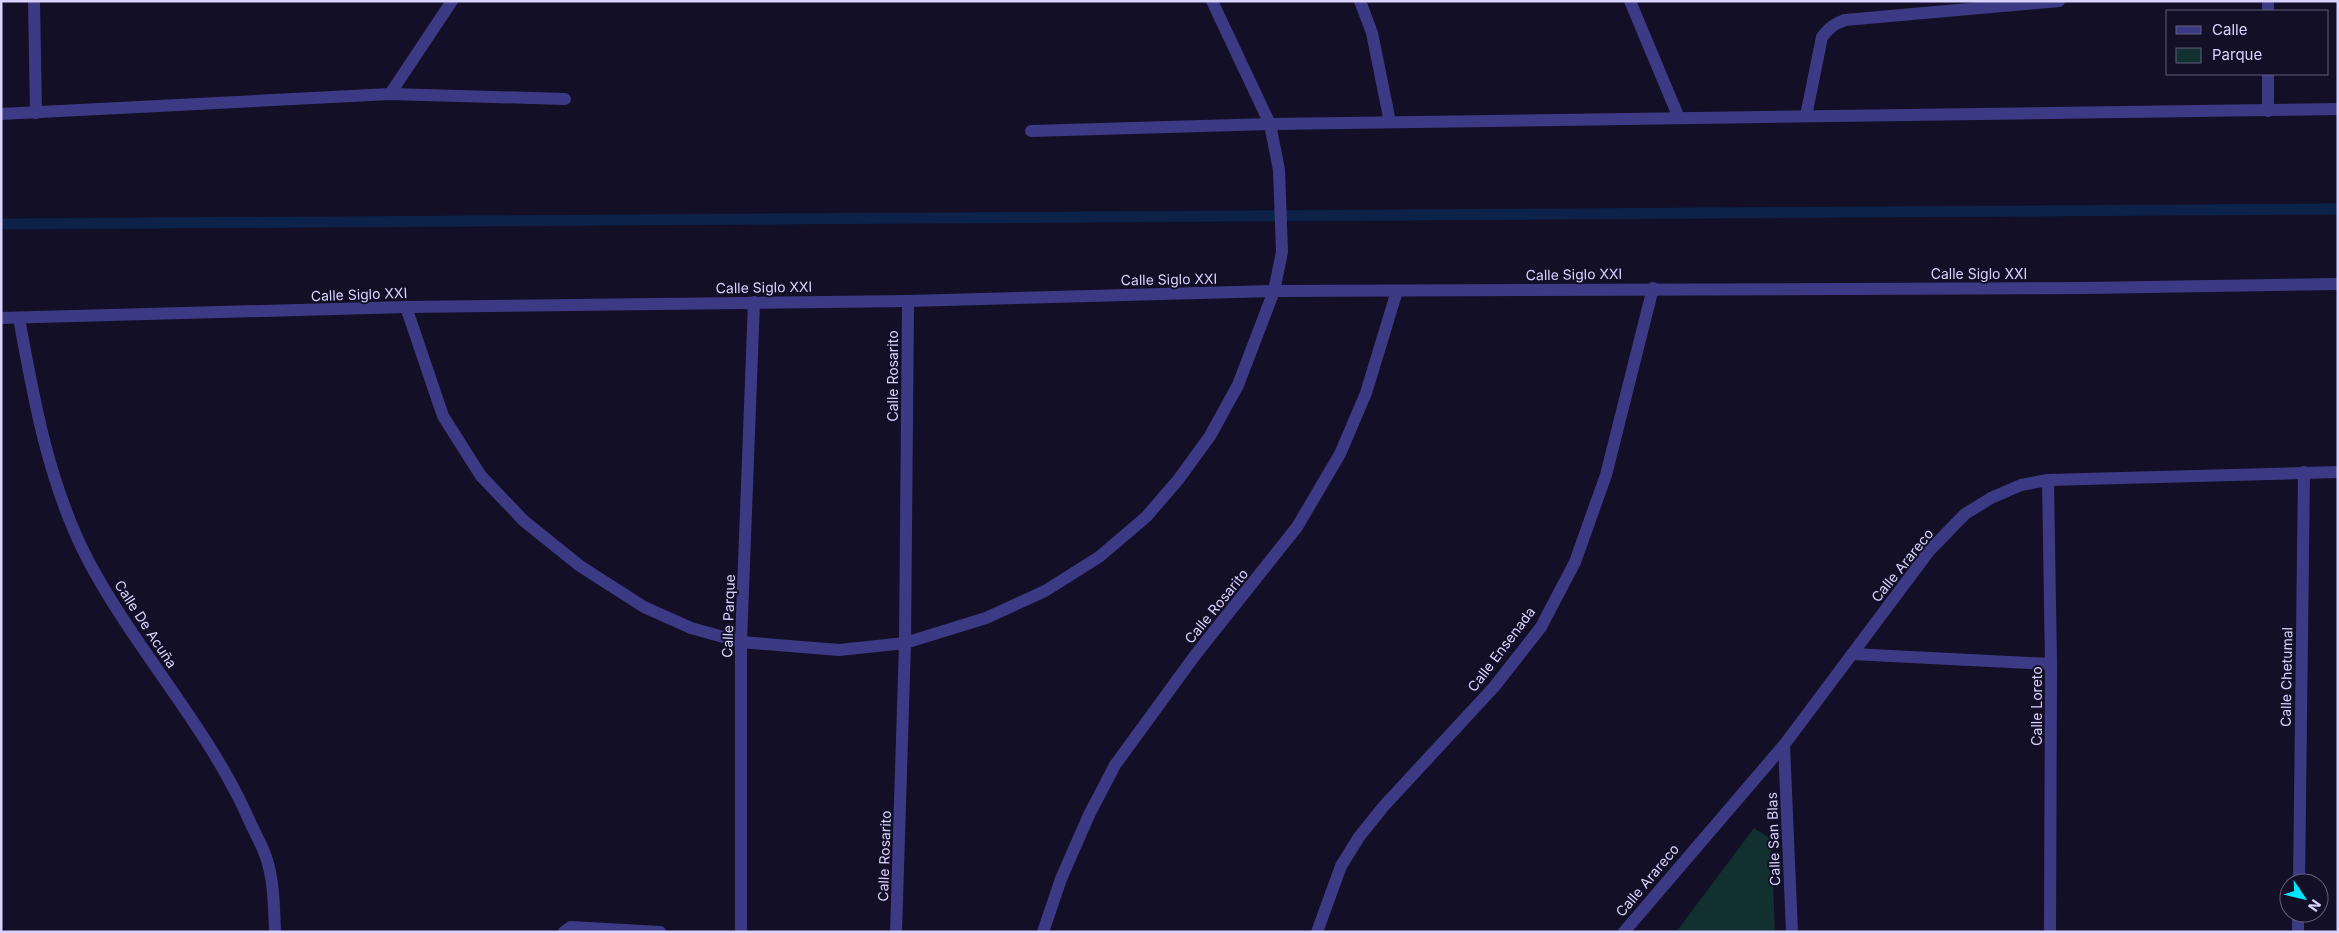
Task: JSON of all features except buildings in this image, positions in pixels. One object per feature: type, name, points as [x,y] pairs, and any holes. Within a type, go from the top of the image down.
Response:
[{"type":"street","points":[[34,1],[36,113]]},
{"type":"street","points":[[390,94],[452,1]]},
{"type":"street","points":[[406,307],[443,416],[481,476],[524,521],[580,566],[644,606],[691,628],[741,642],[839,650],[905,643],[986,618],[1045,591],[1099,557],[1146,517],[1178,480],[1210,436],[1238,385],[1274,291],[1282,252],[1279,170],[1270,124],[1212,1]]},
{"type":"street","points":[[1360,1],[1372,33],[1390,122]]},
{"type":"street","points":[[1630,1],[1679,118]]},
{"type":"street","points":[[1806,116],[1822,37],[1828,28],[1836,24],[1845,20],[2059,1]]},
{"type":"street","points":[[2268,75],[2268,111]]},
{"type":"street","points":[[1,114],[390,94],[565,99]]},
{"type":"street","points":[[1031,131],[1270,124],[2338,109]]},
{"type":"street","name":"Calle Siglo XXI","points":[[1,318],[406,307],[908,301],[1274,291],[1398,292],[1653,288],[2085,288],[2338,284]]},
{"type":"street","name":"Calle Ensenada","points":[[1317,932],[1341,866],[1359,837],[1383,807],[1494,687],[1541,626],[1575,562],[1606,475],[1653,288]]},
{"type":"street","name":"Calle Rosarito","points":[[1043,932],[1061,879],[1089,815],[1115,765],[1196,654],[1297,527],[1340,454],[1366,393],[1398,292]]},
{"type":"street","name":"Calle Rosarito","points":[[896,932],[905,643],[908,301]]},
{"type":"street","name":"Calle Parque","points":[[741,932],[741,642],[754,302]]},
{"type":"street","name":"Calle De Acuña","points":[[19,318],[39,427],[65,508],[88,561],[139,644],[207,741],[242,802],[267,860],[274,898],[274,932]]},
{"type":"street","name":"Calle Chetumal","points":[[2299,873],[2304,472]]},
{"type":"street","name":"Calle Arareco","points":[[1624,932],[1784,745],[1930,550],[1965,514],[1999,494],[2021,485],[2048,480],[2338,472]]},
{"type":"street","name":"Calle Loreto","points":[[2048,480],[2051,664],[2050,932]]},
{"type":"street","points":[[1852,654],[2051,664]]},
{"type":"street","name":"Calle San Blas","points":[[1784,745],[1792,932]]},
{"type":"street","points":[[564,932],[571,927],[660,932]]},
{"type":"green space","points":[[1754,828],[1771,839],[1775,932],[1676,932]]},
{"type":"waterway","points":[[1,224],[2338,209]]}]
